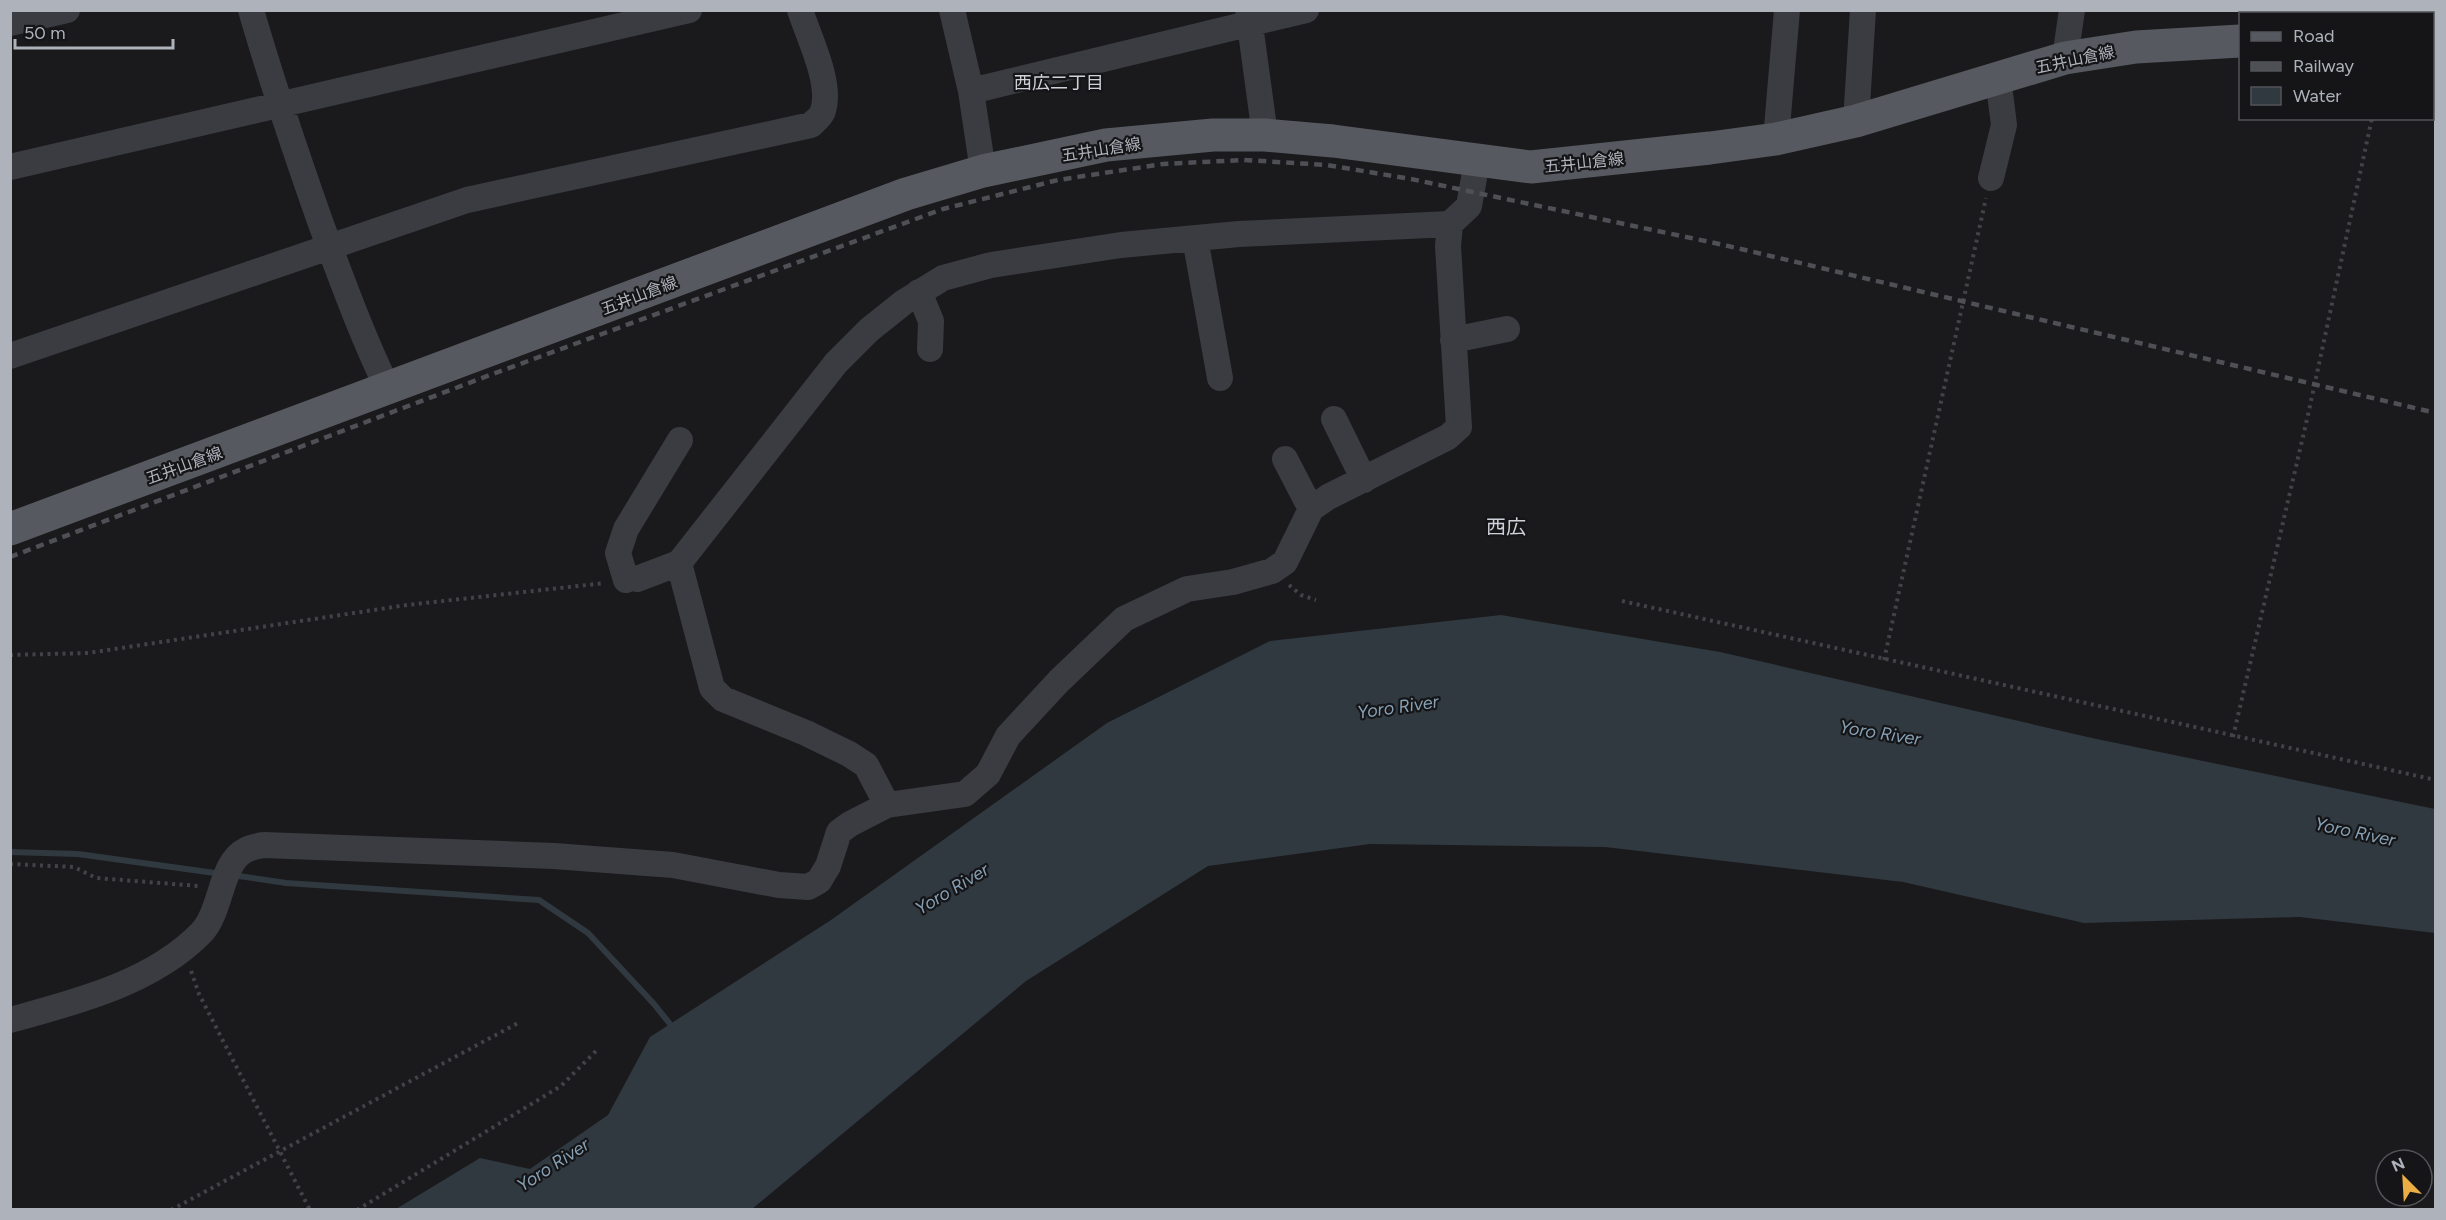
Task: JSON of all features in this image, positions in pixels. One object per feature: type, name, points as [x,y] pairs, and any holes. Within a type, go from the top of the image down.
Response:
[{"type":"main road","name":"五井山倉線","points":[[10,529],[894,198],[983,171],[1106,145],[1213,135],[1265,135],[1333,141],[1531,167],[1776,139],[1856,121],[2065,58],[2136,47],[2239,41]]},
{"type":"street","points":[[10,23],[66,10]]},
{"type":"street","points":[[251,10],[279,106],[329,246],[370,352],[388,389]]},
{"type":"street","points":[[10,167],[689,10]]},
{"type":"street","points":[[10,356],[467,200],[811,125],[823,114],[825,102],[823,80],[800,10]]},
{"type":"street","points":[[952,10],[971,91],[983,171]]},
{"type":"street","points":[[971,91],[1249,17],[1306,10]]},
{"type":"street","points":[[1776,139],[1787,10]]},
{"type":"street","points":[[1856,121],[1863,10]]},
{"type":"street","points":[[2065,58],[2072,10]]},
{"type":"street","points":[[1249,17],[1265,135]]},
{"type":"street","points":[[1991,178],[2004,125],[1998,78]]},
{"type":"street","points":[[680,440],[626,529],[618,553],[632,580],[679,563],[836,363],[869,330],[919,292],[943,278],[991,265],[1121,245],[1239,234],[1450,224],[1469,206],[1477,161]]},
{"type":"street","points":[[10,1020],[64,1005],[143,975],[183,948],[202,932],[215,913],[227,873],[236,857],[245,850],[264,845],[554,856],[673,865],[779,885],[808,886],[819,881],[828,866],[839,832],[887,805],[965,794],[988,774],[1008,735],[1059,681],[1124,620],[1187,589],[1233,582],[1272,571],[1284,562],[1311,509],[1328,497],[1448,437],[1459,427],[1448,246],[1450,224]]},
{"type":"street","points":[[1195,238],[1220,378]]},
{"type":"street","points":[[919,292],[931,321],[930,349]]},
{"type":"street","points":[[1453,340],[1507,329]]},
{"type":"street","points":[[1334,419],[1364,480]]},
{"type":"street","points":[[1285,459],[1311,509]]},
{"type":"street","points":[[679,563],[712,688],[723,699],[806,733],[866,765],[887,805]]},
{"type":"path","points":[[2232,737],[2308,415],[2372,120]]},
{"type":"path","points":[[1884,660],[1991,178]]},
{"type":"path","points":[[1272,571],[1301,595],[1316,600]]},
{"type":"path","points":[[10,655],[88,653],[407,605],[632,580]]},
{"type":"path","points":[[1622,601],[2232,737],[2436,780]]},
{"type":"path","points":[[10,864],[74,867],[96,878],[222,888]]},
{"type":"path","points":[[183,948],[199,994],[310,1209]]},
{"type":"path","points":[[171,1209],[518,1023]]},
{"type":"path","points":[[357,1209],[561,1086],[596,1051]]},
{"type":"water","name":"Yoro River","points":[[1501,615],[1720,652],[2092,738],[2435,809],[2435,933],[2300,917],[2084,923],[1903,882],[1605,847],[1370,844],[1208,866],[1026,981],[752,1209],[396,1209],[480,1158],[530,1169],[608,1115],[650,1037],[831,920],[1107,723],[1270,641]]},
{"type":"waterway","points":[[10,852],[78,854],[222,874]]},
{"type":"waterway","points":[[232,875],[286,883],[539,900],[588,933],[674,1029]]},
{"type":"railway","points":[[10,557],[490,375],[943,209],[1058,180],[1163,164],[1244,160],[1327,165],[1411,179],[1724,245],[2436,413]]},
{"type":"district","name":"西広二丁目","points":[[1059,83]]},
{"type":"district","name":"西広","points":[[1506,527]]}]
